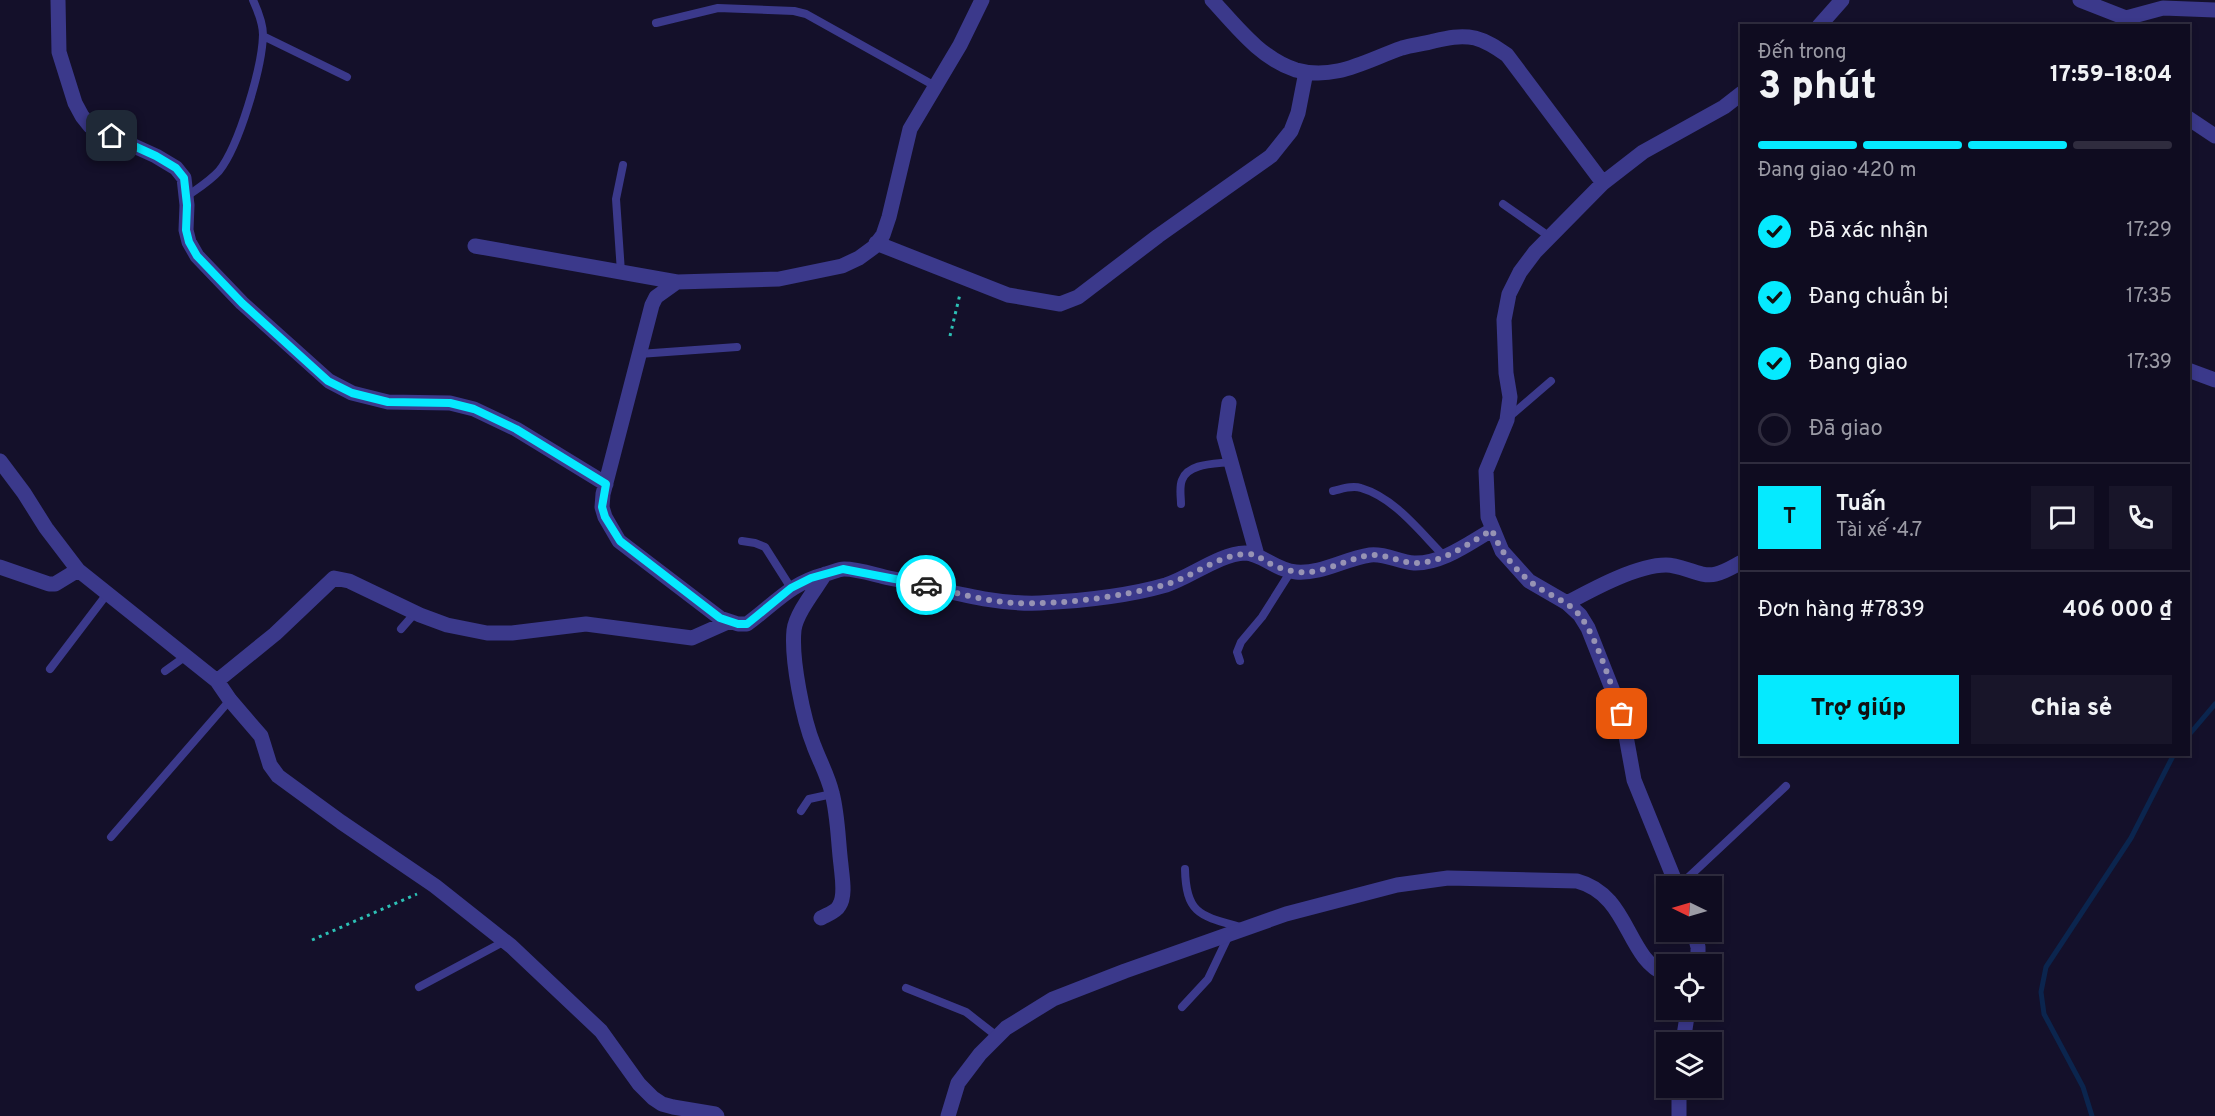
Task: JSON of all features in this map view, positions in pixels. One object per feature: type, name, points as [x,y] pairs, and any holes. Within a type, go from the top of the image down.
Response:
[{"type":"street","points":[[58,0],[59,52],[75,103],[82,116],[90,126],[156,156],[176,168],[184,178],[186,230],[189,242],[197,256],[242,303],[328,381],[352,393],[388,402],[450,403],[474,409],[516,429],[606,484]]},
{"type":"street","points":[[475,246],[677,282],[779,279],[842,266],[859,258],[882,235],[889,217],[910,129],[960,45],[982,0]]},
{"type":"street","points":[[1212,0],[1264,53],[1295,70],[1306,72],[1329,73],[1344,70],[1403,48],[1455,37],[1475,38],[1492,45],[1507,55],[1603,183]]},
{"type":"street","points":[[1821,24],[1842,0]]},
{"type":"street","points":[[2080,0],[2127,22],[2163,8],[2215,10]]},
{"type":"street","points":[[876,243],[1008,296],[1050,304],[1060,304],[1078,297],[1158,236],[1271,156],[1291,131],[1298,113],[1306,72]]},
{"type":"street","points":[[1674,876],[1634,780],[1622,714],[1588,628],[1580,615],[1567,603],[1529,581],[1502,551],[1488,517],[1486,471],[1491,454],[1507,420],[1510,397],[1506,373],[1503,320],[1509,294],[1520,272],[1550,237],[1603,183],[1643,152],[1724,107],[1740,95]]},
{"type":"street","points":[[2190,119],[2215,136]]},
{"type":"street","points":[[677,282],[656,297],[652,305],[602,507],[605,517],[620,541],[728,622],[747,624],[791,588],[811,578],[843,569],[999,601],[1041,603],[1127,593],[1166,585],[1234,555],[1257,555],[1274,566],[1291,571],[1314,572],[1373,555],[1384,555],[1411,563],[1425,563],[1444,556],[1492,530]]},
{"type":"street","points":[[2190,371],[2215,380]]},
{"type":"street","points":[[1229,403],[1224,424],[1224,437],[1257,555]]},
{"type":"street","points":[[1,464],[78,570],[217,681],[261,736],[270,765],[279,776],[341,822],[435,886],[505,941],[601,1031],[639,1083],[653,1098],[662,1104],[717,1116]]},
{"type":"street","points":[[1567,603],[1599,586],[1648,567],[1667,565],[1716,574],[1740,562]]},
{"type":"street","points":[[1,569],[50,584],[55,584],[78,570]]},
{"type":"street","points":[[820,918],[839,907],[842,899],[842,874],[832,794],[825,769],[813,745],[804,710],[795,662],[794,628],[825,574]]},
{"type":"street","points":[[217,681],[275,634],[334,578],[349,581],[415,613],[469,631],[497,634],[586,624],[692,638],[728,622]]},
{"type":"street","points":[[948,1116],[958,1083],[980,1054],[1006,1028],[1053,999],[1286,914],[1397,885],[1448,878],[1577,880],[1597,888],[1621,915],[1648,962],[1656,967]]},
{"type":"street","points":[[1679,1098],[1679,1116]]},
{"type":"lane","points":[[186,197],[217,173],[226,161],[252,97],[263,36],[260,16],[253,0]]},
{"type":"lane","points":[[656,23],[718,8],[800,12],[816,18],[935,86]]},
{"type":"lane","points":[[263,36],[347,77]]},
{"type":"lane","points":[[621,272],[616,199],[623,165]]},
{"type":"lane","points":[[1503,204],[1550,237]]},
{"type":"lane","points":[[639,354],[736,347]]},
{"type":"lane","points":[[1507,420],[1551,381]]},
{"type":"lane","points":[[1181,504],[1182,480],[1186,473],[1195,467],[1230,462]]},
{"type":"lane","points":[[1333,492],[1348,487],[1360,487],[1373,493],[1395,507],[1444,556]]},
{"type":"lane","points":[[741,541],[765,547],[791,588]]},
{"type":"lane","points":[[1240,661],[1237,652],[1241,642],[1262,617],[1291,571]]},
{"type":"lane","points":[[50,669],[107,594]]},
{"type":"lane","points":[[401,629],[415,613]]},
{"type":"lane","points":[[165,671],[186,656]]},
{"type":"lane","points":[[111,837],[230,700]]},
{"type":"lane","points":[[1689,876],[1786,786]]},
{"type":"lane","points":[[801,811],[809,799],[832,794]]},
{"type":"lane","points":[[1182,1007],[1208,979],[1237,931],[1209,919],[1190,903],[1185,869]]},
{"type":"lane","points":[[419,987],[505,941]]},
{"type":"lane","points":[[906,987],[966,1012],[998,1037]]},
{"type":"path","points":[[950,336],[964,278]]},
{"type":"path","points":[[312,940],[435,886]]},
{"type":"waterway","points":[[2190,734],[2215,704]]},
{"type":"waterway","points":[[2092,1116],[2083,1087],[2044,1014],[2041,992],[2046,967],[2131,838],[2173,756]]},
{"type":"way so far","points":[[926,585],[966,596],[1016,603],[1041,603],[1127,593],[1166,585],[1234,555],[1247,553],[1257,555],[1274,566],[1302,572],[1314,572],[1363,556],[1373,555],[1384,555],[1411,563],[1425,563],[1437,560],[1492,530],[1502,551],[1529,581],[1567,603],[1580,615],[1588,628],[1622,714]]},
{"type":"route","points":[[112,136],[176,168],[184,178],[187,205],[186,230],[189,242],[197,256],[242,303],[328,381],[352,393],[388,402],[450,403],[474,409],[516,429],[606,484],[602,507],[611,530],[620,541],[720,618],[728,622],[747,624],[791,588],[811,578],[843,569],[926,585]]}]
